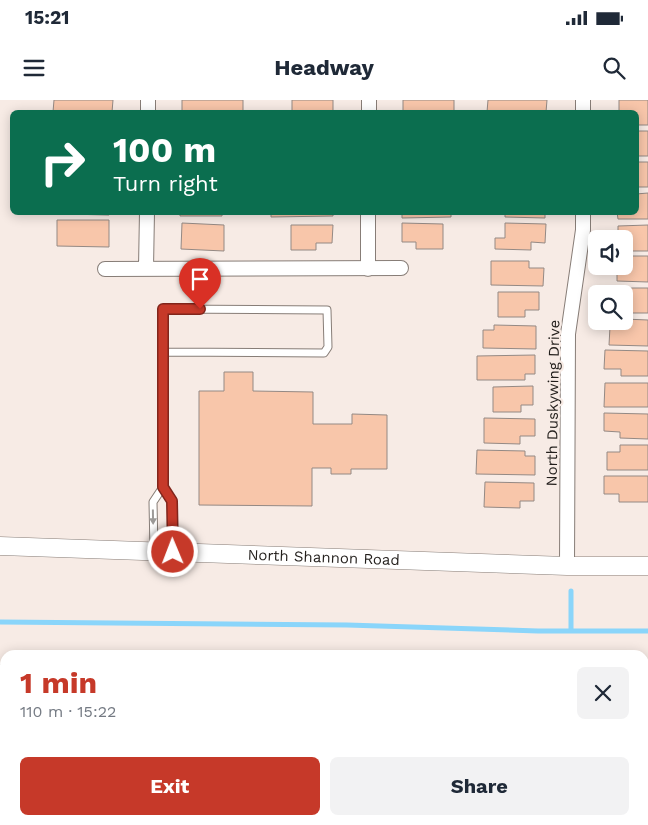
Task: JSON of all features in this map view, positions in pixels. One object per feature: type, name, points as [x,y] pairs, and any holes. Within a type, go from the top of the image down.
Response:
[{"type":"street","points":[[146,268],[147,215]]},
{"type":"street","points":[[368,215],[368,269]]},
{"type":"street","name":"North Duskywing Drive","points":[[567,566],[568,334],[583,230],[583,215]]},
{"type":"street","points":[[105,269],[401,268]]},
{"type":"street","name":"North Shannon Road","points":[[0,546],[567,566],[648,566]]},
{"type":"lane","points":[[164,352],[324,353],[328,347],[328,310],[163,309],[163,487],[172,501],[173,552]]},
{"type":"lane","points":[[154,552],[153,502],[163,487]]},
{"type":"building","points":[[54,100],[113,100],[112,110],[53,110]]},
{"type":"building","points":[[182,100],[243,100],[243,110],[182,110]]},
{"type":"building","points":[[292,100],[333,100],[333,110],[292,110]]},
{"type":"building","points":[[403,100],[454,100],[454,110],[403,110]]},
{"type":"building","points":[[488,100],[547,100],[546,110],[487,110]]},
{"type":"building","points":[[619,100],[648,100],[648,125],[639,125],[639,110],[619,110]]},
{"type":"building","points":[[639,131],[648,131],[648,156],[639,156]]},
{"type":"building","points":[[639,162],[648,162],[648,187],[639,187]]},
{"type":"building","points":[[648,193],[648,219],[618,219],[617,215],[639,215],[639,194]]},
{"type":"building","points":[[180,215],[222,215],[222,216]]},
{"type":"building","points":[[271,215],[333,215],[333,216],[271,217]]},
{"type":"building","points":[[402,215],[451,215],[451,217],[402,218]]},
{"type":"building","points":[[505,215],[545,215],[545,218],[505,217]]},
{"type":"building","points":[[57,220],[109,220],[109,247],[57,246]]},
{"type":"building","points":[[182,223],[224,225],[224,251],[181,249]]},
{"type":"building","points":[[402,223],[443,224],[443,249],[416,249],[416,242],[402,242]]},
{"type":"building","points":[[505,223],[546,224],[545,243],[531,242],[531,250],[495,249],[495,238],[505,238]]},
{"type":"building","points":[[291,225],[333,225],[332,243],[316,243],[316,250],[291,250]]},
{"type":"building","points":[[648,225],[648,251],[633,251],[633,230],[618,230],[618,226]]},
{"type":"building","points":[[633,256],[648,256],[648,282],[617,281],[617,275],[633,275]]},
{"type":"building","points":[[491,261],[529,261],[529,268],[544,268],[543,286],[491,285]]},
{"type":"building","points":[[633,288],[648,288],[648,313],[633,313]]},
{"type":"building","points":[[498,292],[539,292],[539,310],[525,310],[525,317],[498,317]]},
{"type":"building","points":[[633,319],[648,320],[648,346],[609,345],[610,330],[633,330]]},
{"type":"building","points":[[494,325],[536,326],[536,349],[483,348],[483,330],[494,330]]},
{"type":"building","points":[[605,350],[648,351],[648,376],[621,376],[621,369],[604,369]]},
{"type":"building","points":[[535,355],[535,374],[525,374],[525,380],[477,380],[477,356]]},
{"type":"building","points":[[224,372],[253,372],[253,391],[313,392],[313,424],[352,424],[352,414],[387,415],[387,469],[351,469],[351,474],[331,474],[331,468],[312,468],[312,506],[199,505],[199,391],[224,391]]},
{"type":"building","points":[[605,383],[648,383],[648,407],[604,407]]},
{"type":"building","points":[[533,386],[533,405],[521,405],[521,412],[493,412],[493,387]]},
{"type":"building","points":[[604,413],[648,414],[648,439],[620,438],[620,432],[604,431]]},
{"type":"building","points":[[484,418],[535,419],[535,436],[520,436],[520,444],[484,443]]},
{"type":"building","points":[[620,445],[648,445],[648,470],[607,470],[607,452],[620,452]]},
{"type":"building","points":[[477,450],[525,451],[525,456],[535,456],[535,475],[476,474]]},
{"type":"building","points":[[604,476],[648,476],[648,502],[619,502],[619,494],[604,494]]},
{"type":"building","points":[[485,482],[534,483],[534,501],[520,501],[520,508],[484,507]]},
{"type":"waterway","points":[[571,591],[571,631]]},
{"type":"waterway","points":[[0,622],[347,625],[538,631],[648,631]]},
{"type":"route","points":[[173,552],[172,501],[163,487],[163,309],[200,309]]}]
